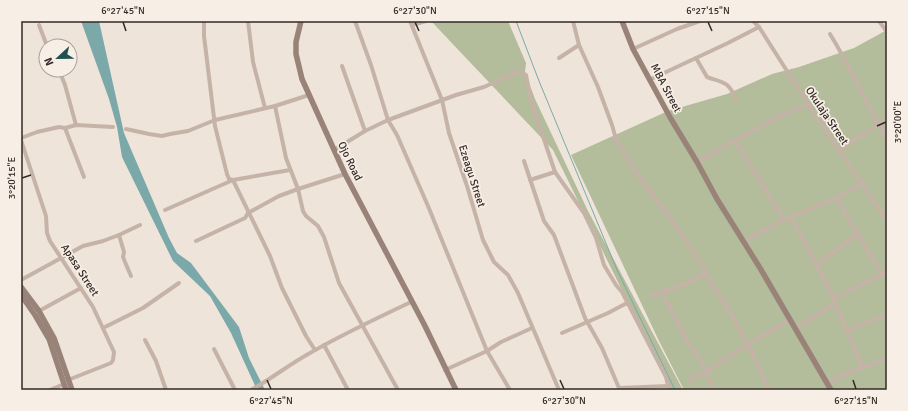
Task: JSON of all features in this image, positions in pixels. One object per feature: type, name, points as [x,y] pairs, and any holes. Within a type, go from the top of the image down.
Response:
[{"type":"street","points":[[204,21],[204,36],[215,126],[227,174],[229,179],[233,180],[270,256],[282,288],[306,336],[315,350]]},
{"type":"street","points":[[248,21],[253,62],[265,108]]},
{"type":"street","name":"Ojo Road","points":[[301,21],[296,42],[296,54],[302,78],[309,95],[345,174],[411,302],[425,326],[456,390]]},
{"type":"street","points":[[355,21],[372,65],[388,120],[397,135],[428,206],[487,351],[510,390]]},
{"type":"street","points":[[411,23],[426,21]]},
{"type":"street","points":[[573,21],[579,45],[598,87],[616,140],[635,171],[682,234],[706,272],[712,286],[725,304],[748,344],[769,390]]},
{"type":"street","name":"MBA Street","points":[[622,21],[633,49],[671,119],[717,199],[796,328],[831,390]]},
{"type":"street","points":[[633,49],[677,28],[700,21]]},
{"type":"street","name":"Okulaja Street","points":[[753,21],[759,27],[808,104],[887,221]]},
{"type":"street","points":[[879,21],[887,32]]},
{"type":"street","name":"Ezeagu Street","points":[[411,23],[442,100],[449,133],[483,240],[494,262],[508,275],[513,284],[559,390]]},
{"type":"street","points":[[39,25],[44,38]]},
{"type":"street","points":[[649,80],[759,27]]},
{"type":"street","points":[[830,34],[887,138]]},
{"type":"street","points":[[559,58],[579,45]]},
{"type":"street","points":[[696,58],[707,77],[722,81],[728,85],[733,91],[736,100]]},
{"type":"street","points":[[342,66],[365,131]]},
{"type":"street","points":[[334,150],[365,131],[388,120],[442,100],[484,87],[519,71],[526,75],[531,101],[555,172],[584,213],[596,238],[604,265],[622,292],[666,377],[669,388],[619,388],[602,348],[588,322],[554,235],[544,221],[524,161]]},
{"type":"street","points":[[62,78],[76,125]]},
{"type":"street","points":[[126,129],[162,136],[188,131],[215,120],[275,106],[309,95]]},
{"type":"street","points":[[697,162],[781,115],[808,104]]},
{"type":"street","points":[[275,106],[290,170],[298,189],[303,211],[306,216],[318,226],[324,237],[339,283],[398,390]]},
{"type":"street","points":[[839,150],[887,119]]},
{"type":"street","points":[[21,141],[37,132],[59,127],[65,128],[76,125],[113,127]]},
{"type":"street","points":[[65,128],[84,177]]},
{"type":"street","points":[[735,140],[784,220]]},
{"type":"street","name":"Apasa Street","points":[[21,141],[46,216],[47,233],[50,241],[93,307],[114,352],[111,363],[66,382]]},
{"type":"street","points":[[165,210],[233,180],[290,170]]},
{"type":"street","points":[[530,180],[555,172]]},
{"type":"street","points":[[196,240],[245,218],[248,213],[279,196],[345,174]]},
{"type":"street","points":[[744,241],[784,220],[836,198],[861,184]]},
{"type":"street","points":[[836,198],[882,274]]},
{"type":"street","points":[[791,217],[834,298],[835,304],[863,368]]},
{"type":"street","points":[[21,280],[83,246],[103,241],[140,225]]},
{"type":"street","points":[[817,264],[858,234]]},
{"type":"street","points":[[118,235],[124,252],[123,257],[131,276]]},
{"type":"street","points":[[651,295],[681,286],[696,279],[706,272]]},
{"type":"street","points":[[834,298],[887,272]]},
{"type":"street","points":[[103,328],[143,308],[179,282]]},
{"type":"street","points":[[21,287],[39,312],[54,338],[66,382],[66,390]]},
{"type":"street","points":[[39,312],[81,288]]},
{"type":"street","points":[[662,292],[678,326],[706,372],[714,390]]},
{"type":"street","points":[[21,296],[35,315],[49,339],[66,382],[72,390]]},
{"type":"street","points":[[251,390],[324,345],[411,302]]},
{"type":"street","points":[[562,333],[627,303]]},
{"type":"street","points":[[796,328],[835,304]]},
{"type":"street","points":[[847,330],[887,315]]},
{"type":"street","points":[[689,380],[706,372],[748,344],[790,320]]},
{"type":"street","points":[[445,370],[532,328]]},
{"type":"street","points":[[145,340],[156,361],[166,390]]},
{"type":"street","points":[[324,345],[348,390]]},
{"type":"street","points":[[214,349],[236,390]]},
{"type":"street","points":[[827,383],[887,359]]},
{"type":"street","points":[[50,390],[66,382]]},
{"type":"green space","points":[[431,21],[508,21],[526,63],[525,72],[535,99],[588,211],[683,390],[671,390],[553,150]]},
{"type":"green space","points":[[887,28],[887,390],[684,390],[659,341],[571,155],[668,111],[727,94],[772,74],[799,67],[854,48],[885,31]]},
{"type":"water","points":[[81,21],[99,21],[124,133],[169,238],[177,253],[191,263],[239,327],[249,358],[265,390],[257,390],[231,333],[210,296],[173,261],[122,157],[117,127],[109,99]]},
{"type":"waterway","points":[[516,21],[539,81],[617,270],[675,390]]}]
